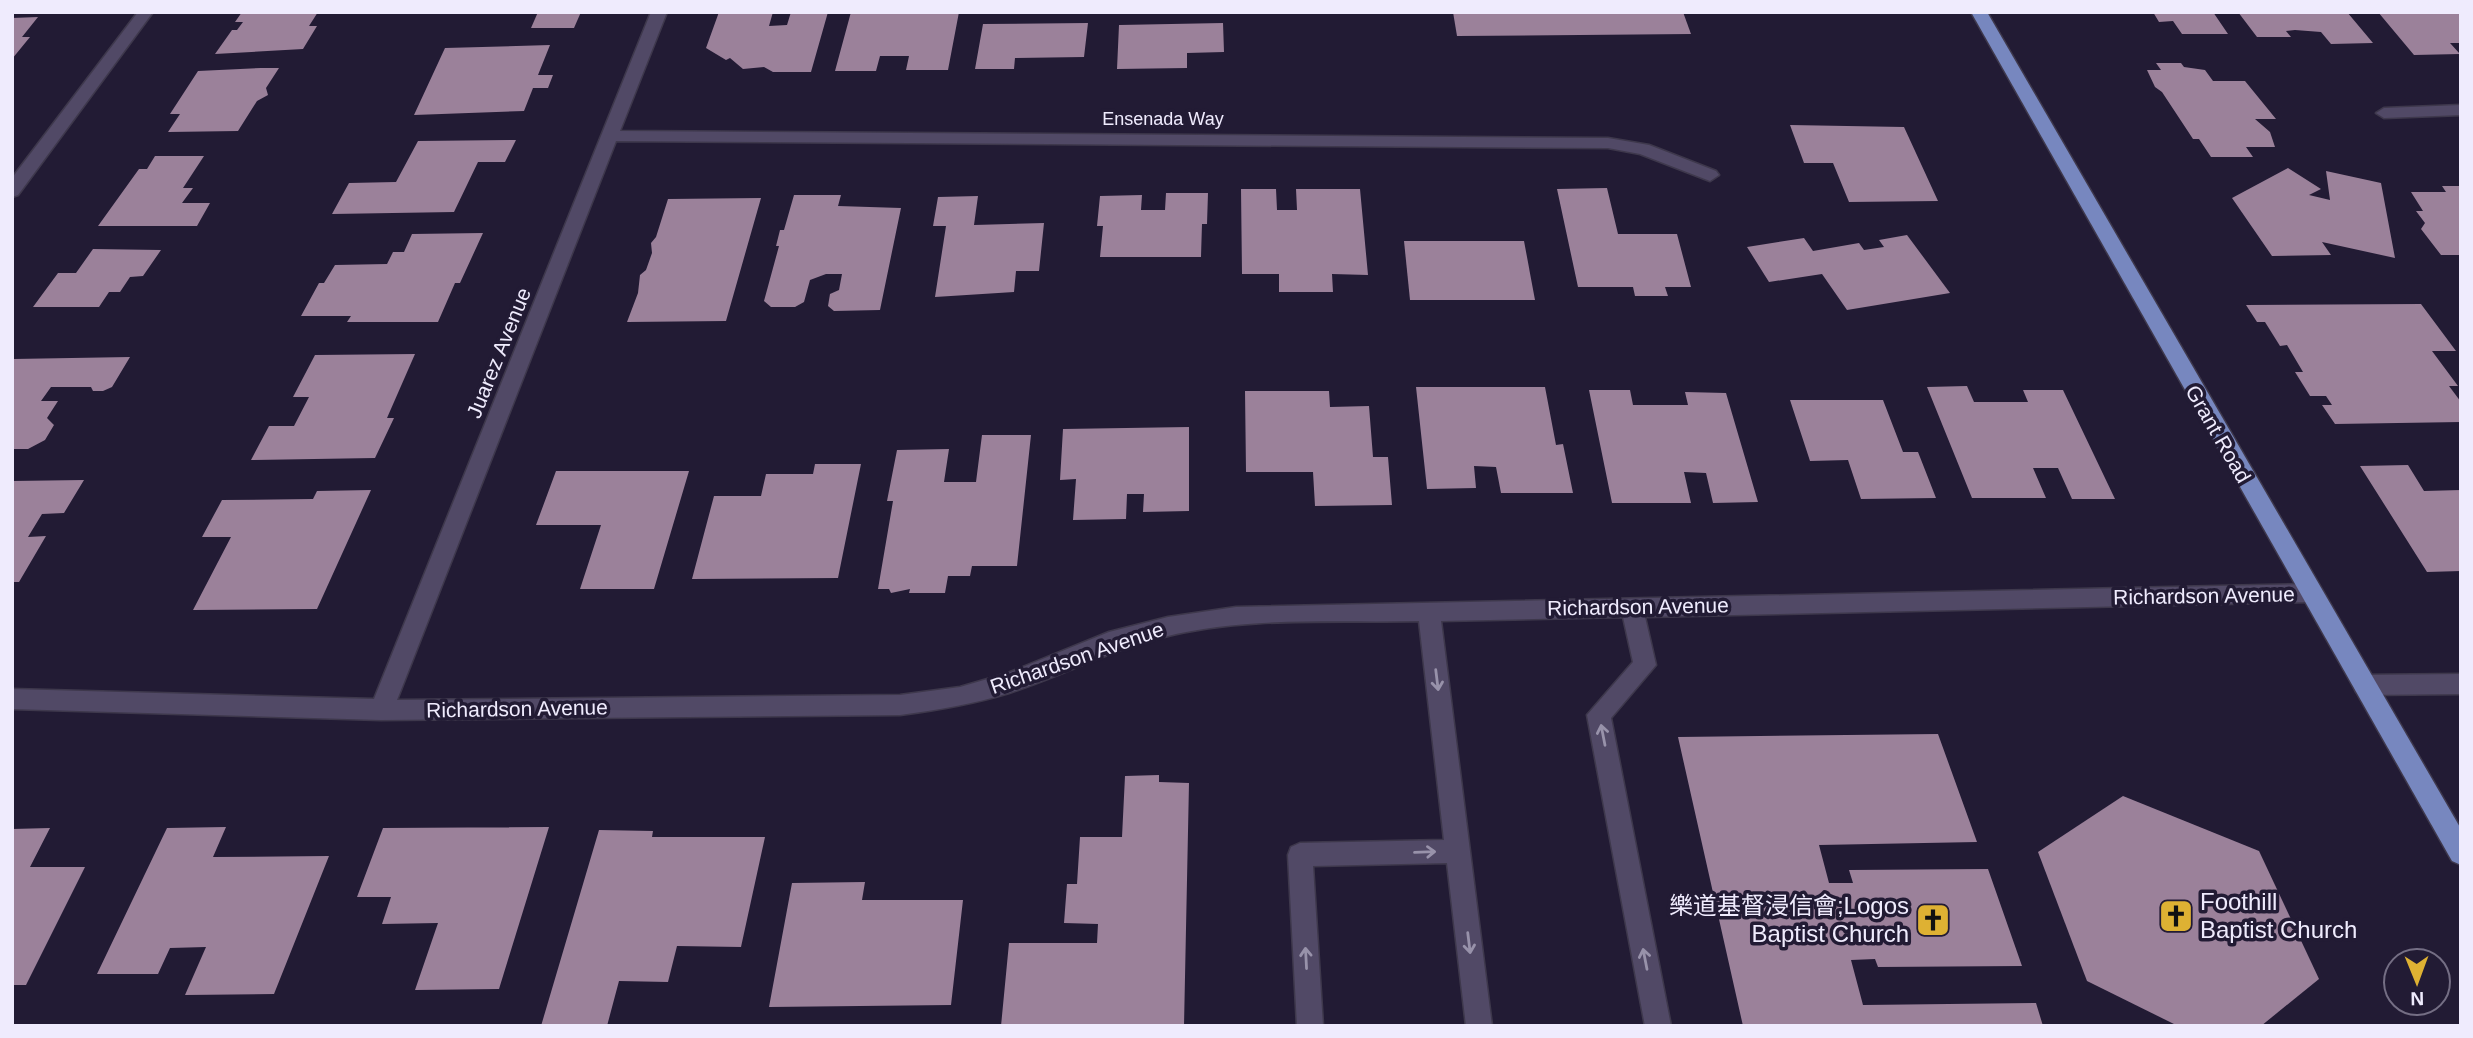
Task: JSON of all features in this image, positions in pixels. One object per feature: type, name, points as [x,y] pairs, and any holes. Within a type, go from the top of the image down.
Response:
[{"type":"main road","name":"Grant Road","points":[[1979,12],[2461,853]]},
{"type":"street","points":[[12,191],[146,12]]},
{"type":"street","name":"Juarez Avenue","points":[[381,710],[659,12]]},
{"type":"street","points":[[2384,113],[2461,110]]},
{"type":"street","name":"Ensenada Way","points":[[610,136],[1608,143],[1643,149],[1710,176]]},
{"type":"street","name":"Richardson Avenue","points":[[12,699],[381,710],[900,705],[972,694],[1011,682],[1109,642],[1168,625],[1236,616],[2310,593]]},
{"type":"street","points":[[1632,608],[1645,666],[1599,715],[1658,1026]]},
{"type":"street","points":[[1429,612],[1479,1026]]},
{"type":"street","points":[[2364,685],[2461,684]]},
{"type":"street","points":[[1310,1026],[1300,855],[1458,851]]},
{"type":"building","points":[[242,12],[318,12],[309,26],[317,26],[303,49],[215,54],[232,30],[237,30],[243,22],[235,22]]},
{"type":"building","points":[[538,12],[581,12],[574,28],[531,28]]},
{"type":"building","points":[[719,12],[773,12],[769,26],[787,25],[791,12],[828,12],[811,72],[773,72],[764,67],[743,69],[730,58],[726,60],[706,48]]},
{"type":"building","points":[[851,12],[959,12],[948,70],[906,70],[909,56],[880,56],[876,71],[835,71]]},
{"type":"building","points":[[1453,12],[1683,12],[1691,34],[1457,36]]},
{"type":"building","points":[[2153,12],[2213,12],[2228,34],[2182,34],[2173,21],[2159,22]]},
{"type":"building","points":[[2238,12],[2347,12],[2373,43],[2331,44],[2321,32],[2295,30],[2286,31],[2291,37],[2257,37]]},
{"type":"building","points":[[2378,12],[2461,12],[2461,43],[2450,43],[2460,54],[2414,55]]},
{"type":"building","points":[[38,17],[22,37],[30,37],[12,59],[12,18]]},
{"type":"building","points":[[1088,23],[1084,57],[1015,58],[1014,69],[975,69],[983,24]]},
{"type":"building","points":[[1223,23],[1224,52],[1187,53],[1187,68],[1117,69],[1119,25]]},
{"type":"building","points":[[550,45],[538,75],[553,75],[548,88],[533,88],[524,111],[414,115],[445,48]]},
{"type":"building","points":[[2156,63],[2181,63],[2184,67],[2205,70],[2213,81],[2245,81],[2276,119],[2255,119],[2270,132],[2275,147],[2246,147],[2253,157],[2211,157],[2199,139],[2193,139],[2162,92],[2155,87],[2147,70],[2161,70]]},
{"type":"building","points":[[279,68],[266,88],[268,95],[257,101],[238,131],[168,132],[180,114],[170,114],[198,71]]},
{"type":"building","points":[[1790,125],[1904,127],[1938,201],[1849,202],[1833,163],[1804,163]]},
{"type":"building","points":[[516,140],[505,162],[478,162],[454,212],[332,214],[349,183],[396,182],[418,141]]},
{"type":"building","points":[[155,156],[204,156],[183,188],[193,188],[182,203],[210,203],[197,226],[98,226],[139,169],[147,169]]},
{"type":"building","points":[[2288,168],[2321,189],[2309,195],[2330,200],[2326,171],[2381,183],[2395,258],[2322,242],[2331,255],[2272,256],[2232,198]]},
{"type":"building","points":[[2442,186],[2461,186],[2461,255],[2441,255],[2421,229],[2425,223],[2416,211],[2423,211],[2411,192],[2446,192]]},
{"type":"building","points":[[1607,188],[1618,234],[1677,234],[1691,287],[1665,287],[1668,296],[1635,296],[1633,287],[1578,287],[1557,189]]},
{"type":"building","points":[[1241,189],[1276,189],[1277,210],[1297,210],[1296,189],[1360,189],[1368,275],[1332,274],[1333,292],[1279,292],[1279,274],[1242,274]]},
{"type":"building","points":[[1166,193],[1208,193],[1207,224],[1202,224],[1201,257],[1100,257],[1103,226],[1097,226],[1100,196],[1142,195],[1141,210],[1165,210]]},
{"type":"building","points":[[794,195],[841,195],[838,206],[901,208],[880,310],[834,311],[828,306],[830,294],[839,290],[842,274],[826,274],[810,280],[804,302],[795,307],[771,307],[764,301],[779,246],[776,246],[780,230],[784,230]]},
{"type":"building","points":[[978,196],[974,225],[1044,223],[1039,271],[1016,271],[1014,292],[935,297],[946,226],[933,226],[938,197]]},
{"type":"building","points":[[761,198],[726,321],[627,322],[638,293],[640,275],[646,270],[652,253],[651,243],[656,237],[668,199]]},
{"type":"building","points":[[483,233],[460,283],[455,283],[438,322],[347,322],[351,316],[301,316],[319,283],[324,283],[335,265],[387,264],[393,252],[404,252],[412,234]]},
{"type":"building","points":[[1907,235],[1950,293],[1847,310],[1822,274],[1769,282],[1747,247],[1804,238],[1813,251],[1859,243],[1864,250],[1884,247],[1879,240]]},
{"type":"building","points":[[1404,241],[1524,241],[1535,300],[1410,300]]},
{"type":"building","points":[[93,249],[161,250],[143,276],[130,277],[120,292],[109,292],[99,307],[33,307],[58,273],[76,273]]},
{"type":"building","points":[[2421,304],[2456,351],[2432,351],[2458,386],[2449,386],[2461,402],[2461,422],[2335,424],[2322,405],[2332,405],[2326,396],[2310,396],[2295,372],[2303,372],[2287,345],[2280,346],[2265,322],[2257,322],[2246,305]]},
{"type":"building","points":[[415,354],[387,418],[394,418],[375,458],[251,460],[269,426],[294,426],[309,397],[293,397],[315,355]]},
{"type":"building","points":[[130,357],[112,387],[103,391],[93,391],[91,387],[51,387],[41,401],[58,401],[47,418],[54,425],[45,440],[28,449],[12,449],[13,359]]},
{"type":"building","points":[[1967,386],[1974,402],[2028,402],[2023,390],[2063,390],[2115,499],[2072,499],[2058,468],[2033,468],[2046,498],[1972,498],[1927,387]]},
{"type":"building","points":[[1416,387],[1545,387],[1556,445],[1563,444],[1573,493],[1501,493],[1496,467],[1474,466],[1476,488],[1427,489]]},
{"type":"building","points":[[1589,390],[1630,390],[1633,405],[1688,405],[1685,392],[1726,393],[1758,502],[1713,503],[1706,473],[1684,472],[1691,503],[1612,503]]},
{"type":"building","points":[[1245,391],[1329,391],[1330,407],[1369,406],[1373,457],[1388,457],[1392,505],[1315,506],[1313,472],[1246,472]]},
{"type":"building","points":[[1790,400],[1883,400],[1903,452],[1918,452],[1936,498],[1861,499],[1848,460],[1810,461]]},
{"type":"building","points":[[1189,427],[1189,511],[1143,512],[1144,494],[1127,494],[1126,519],[1073,520],[1076,479],[1060,480],[1063,429]]},
{"type":"building","points":[[982,435],[1031,435],[1017,566],[972,566],[970,576],[948,576],[945,593],[909,593],[910,589],[891,593],[889,589],[878,589],[893,501],[887,501],[897,450],[949,449],[944,482],[976,482]]},
{"type":"building","points":[[815,464],[861,464],[838,578],[692,579],[714,496],[761,496],[766,474],[813,474]]},
{"type":"building","points":[[2408,465],[2424,491],[2461,490],[2461,571],[2427,572],[2360,466]]},
{"type":"building","points":[[556,471],[689,471],[654,589],[580,589],[601,525],[536,525]]},
{"type":"building","points":[[84,480],[64,513],[42,514],[28,537],[46,536],[19,582],[12,582],[12,481]]},
{"type":"building","points":[[371,490],[317,609],[193,610],[231,537],[202,537],[222,500],[313,499],[317,491]]},
{"type":"building","points":[[1938,734],[1977,842],[1819,845],[1829,883],[1853,883],[1849,870],[1988,869],[2022,966],[1878,967],[1875,959],[1851,960],[1863,1005],[2036,1003],[2043,1026],[1743,1026],[1678,737]]},
{"type":"building","points":[[1159,775],[1159,782],[1189,783],[1184,1026],[1001,1026],[1009,943],[1097,943],[1098,924],[1064,923],[1067,884],[1077,884],[1080,837],[1122,837],[1125,776]]},
{"type":"building","name":"Foothill Baptist Church","points":[[2123,796],[2259,851],[2319,979],[2261,1026],[2178,1026],[2087,981],[2038,852]]},
{"type":"building","points":[[226,827],[213,857],[329,856],[274,994],[185,995],[206,947],[170,948],[158,974],[97,974],[167,828]]},
{"type":"building","points":[[549,827],[499,989],[415,990],[438,923],[382,924],[391,897],[357,897],[383,828]]},
{"type":"building","points":[[50,828],[30,867],[85,867],[26,985],[12,985],[12,829]]},
{"type":"building","points":[[599,830],[653,831],[652,837],[765,837],[741,947],[677,946],[668,982],[619,981],[607,1026],[541,1026]]},
{"type":"building","points":[[865,882],[862,900],[963,900],[951,1005],[769,1007],[792,883]]},
{"type":"place","name":"Foothill Baptist Church","points":[[2176,916]]},
{"type":"place","name":"樂道基督浸信會;Logos Baptist Church","points":[[1933,920]]}]
